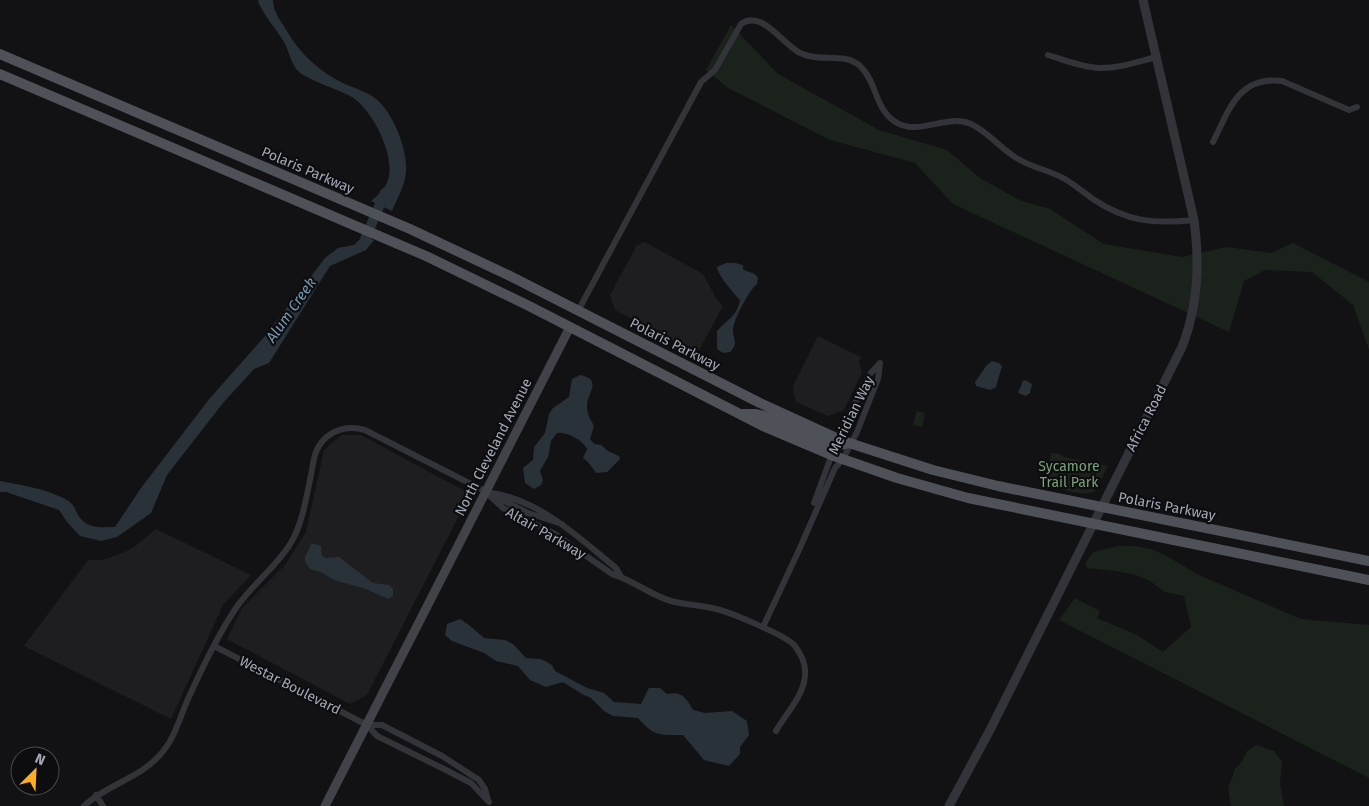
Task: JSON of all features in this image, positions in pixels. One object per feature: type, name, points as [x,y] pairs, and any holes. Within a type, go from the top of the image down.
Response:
[{"type":"main road","name":"Polaris Parkway","points":[[0,54],[314,187],[454,249],[760,403],[835,446],[843,460],[931,488],[977,500],[1369,580]]},
{"type":"main road","points":[[0,74],[434,260],[739,414],[764,416],[835,446],[850,443]]},
{"type":"main road","name":"North Cleveland Avenue","points":[[325,806],[578,311]]},
{"type":"main road","name":"Polaris Parkway","points":[[850,443],[933,470],[998,486],[1369,561]]},
{"type":"street","name":"Africa Road","points":[[949,806],[990,730],[1182,347],[1195,304],[1197,278],[1194,220],[1143,0]]},
{"type":"street","name":"North Cleveland Avenue","points":[[578,311],[701,82],[716,70],[741,24],[746,20],[753,19],[768,27],[799,52],[811,57],[842,58],[862,67],[886,115],[902,126],[920,128],[961,121],[971,125],[1019,160],[1063,178],[1109,209],[1152,222],[1194,220]]},
{"type":"street","points":[[1048,55],[1073,63],[1100,68],[1156,57]]},
{"type":"street","points":[[1213,142],[1237,97],[1243,90],[1258,82],[1282,81],[1349,110],[1357,107]]},
{"type":"street","name":"Meridian Way","points":[[763,628],[799,550],[835,468],[843,460],[874,388],[880,363],[869,375],[835,446],[814,505],[811,522]]},
{"type":"street","points":[[84,806],[96,795],[138,774],[164,750],[173,736],[190,694],[214,646],[236,608],[276,564],[292,541],[302,518],[315,454],[323,440],[334,431],[350,428],[365,430],[486,491]]},
{"type":"street","name":"Altair Parkway","points":[[486,491],[509,496],[562,524],[616,568],[621,577]]},
{"type":"street","name":"Altair Parkway","points":[[486,491],[503,508],[555,534],[612,574],[650,593],[716,609],[763,628],[795,646],[806,669],[806,677],[802,691],[776,731]]},
{"type":"street","name":"Westar Boulevard","points":[[214,646],[367,725],[377,736],[471,783],[489,804]]},
{"type":"street","name":"Westar Boulevard","points":[[367,725],[382,725],[456,764],[479,780],[485,789],[489,804]]},
{"type":"street","points":[[96,795],[103,806]]},
{"type":"shaded area","points":[[645,242],[703,274],[717,300],[723,306],[698,352],[615,310],[610,295],[637,245]]},
{"type":"shaded area","points":[[818,336],[861,357],[859,362],[862,372],[845,408],[828,416],[796,402],[793,390],[794,384]]},
{"type":"shaded area","points":[[341,435],[361,435],[470,494],[367,695],[350,704],[227,639],[242,608],[285,565],[306,532],[324,450]]},
{"type":"shaded area","points":[[156,529],[251,575],[223,605],[171,719],[24,646],[88,560],[103,560],[133,548]]},
{"type":"green space","points":[[731,25],[778,74],[879,130],[947,150],[980,178],[1019,200],[1050,209],[1104,244],[1182,257],[1227,247],[1271,253],[1293,243],[1369,282],[1369,350],[1353,305],[1312,272],[1265,270],[1244,281],[1229,332],[953,204],[915,163],[830,140],[728,88],[706,70]]},
{"type":"green space","points":[[917,411],[925,413],[922,427],[913,425]]},
{"type":"green space","name":"Sycamore Trail Park","points":[[1051,453],[1108,466],[1094,492],[1070,492],[1047,485]]},
{"type":"green space","points":[[1118,546],[1151,549],[1199,575],[1301,619],[1369,625],[1369,778],[1059,620],[1075,598],[1100,611],[1097,618],[1137,635],[1163,652],[1191,627],[1184,596],[1165,592],[1150,581],[1136,575],[1087,568],[1085,564],[1093,552]]},
{"type":"green space","points":[[1256,745],[1274,751],[1282,762],[1280,783],[1284,806],[1231,806],[1228,788],[1235,769],[1247,751]]},
{"type":"water","points":[[258,0],[273,0],[274,8],[280,20],[298,47],[312,62],[336,80],[372,96],[388,113],[404,149],[406,167],[404,184],[392,211],[371,201],[385,186],[390,170],[386,147],[375,123],[368,112],[352,97],[307,77],[297,70],[284,42]]},
{"type":"water","points":[[363,236],[374,240],[366,250],[330,266],[269,363],[254,369],[223,403],[167,475],[151,513],[117,537],[101,541],[80,536],[59,510],[6,492],[0,492],[0,481],[46,491],[67,500],[73,505],[85,523],[97,527],[115,527],[141,488],[210,398],[265,336],[325,258],[338,248],[354,245]]},
{"type":"water","points":[[726,263],[743,265],[743,269],[756,275],[758,278],[757,284],[746,298],[736,319],[733,330],[734,346],[730,352],[723,353],[717,349],[717,331],[737,310],[740,300],[726,284],[718,270],[717,267]]},
{"type":"water","points":[[992,361],[1002,366],[996,387],[990,390],[976,386],[975,382]]},
{"type":"water","points":[[580,375],[591,380],[592,384],[587,402],[588,415],[594,426],[590,439],[594,444],[601,445],[619,456],[620,459],[607,472],[596,473],[583,458],[587,449],[585,446],[570,435],[557,433],[551,441],[548,457],[540,471],[543,480],[541,485],[534,489],[525,483],[523,468],[533,460],[534,447],[545,433],[549,414],[553,408],[569,397],[572,379]]},
{"type":"water","points":[[1025,380],[1032,384],[1030,393],[1026,396],[1018,393]]},
{"type":"water","points":[[311,543],[321,546],[322,556],[326,558],[339,557],[373,583],[389,585],[393,589],[393,596],[388,599],[366,589],[334,580],[321,572],[310,569],[305,558]]},
{"type":"water","points":[[460,619],[484,638],[505,640],[513,644],[526,658],[541,659],[552,665],[555,671],[587,688],[604,693],[614,702],[641,704],[649,688],[660,688],[667,694],[672,693],[683,696],[693,710],[705,713],[732,711],[747,721],[749,735],[740,747],[740,754],[729,766],[704,760],[683,735],[658,734],[649,729],[638,718],[613,716],[604,711],[591,698],[563,682],[546,687],[530,680],[518,666],[496,661],[484,653],[452,641],[445,635],[447,624]]},
{"type":"waterway","name":"Alum Creek","points":[[365,239],[385,193]]}]
